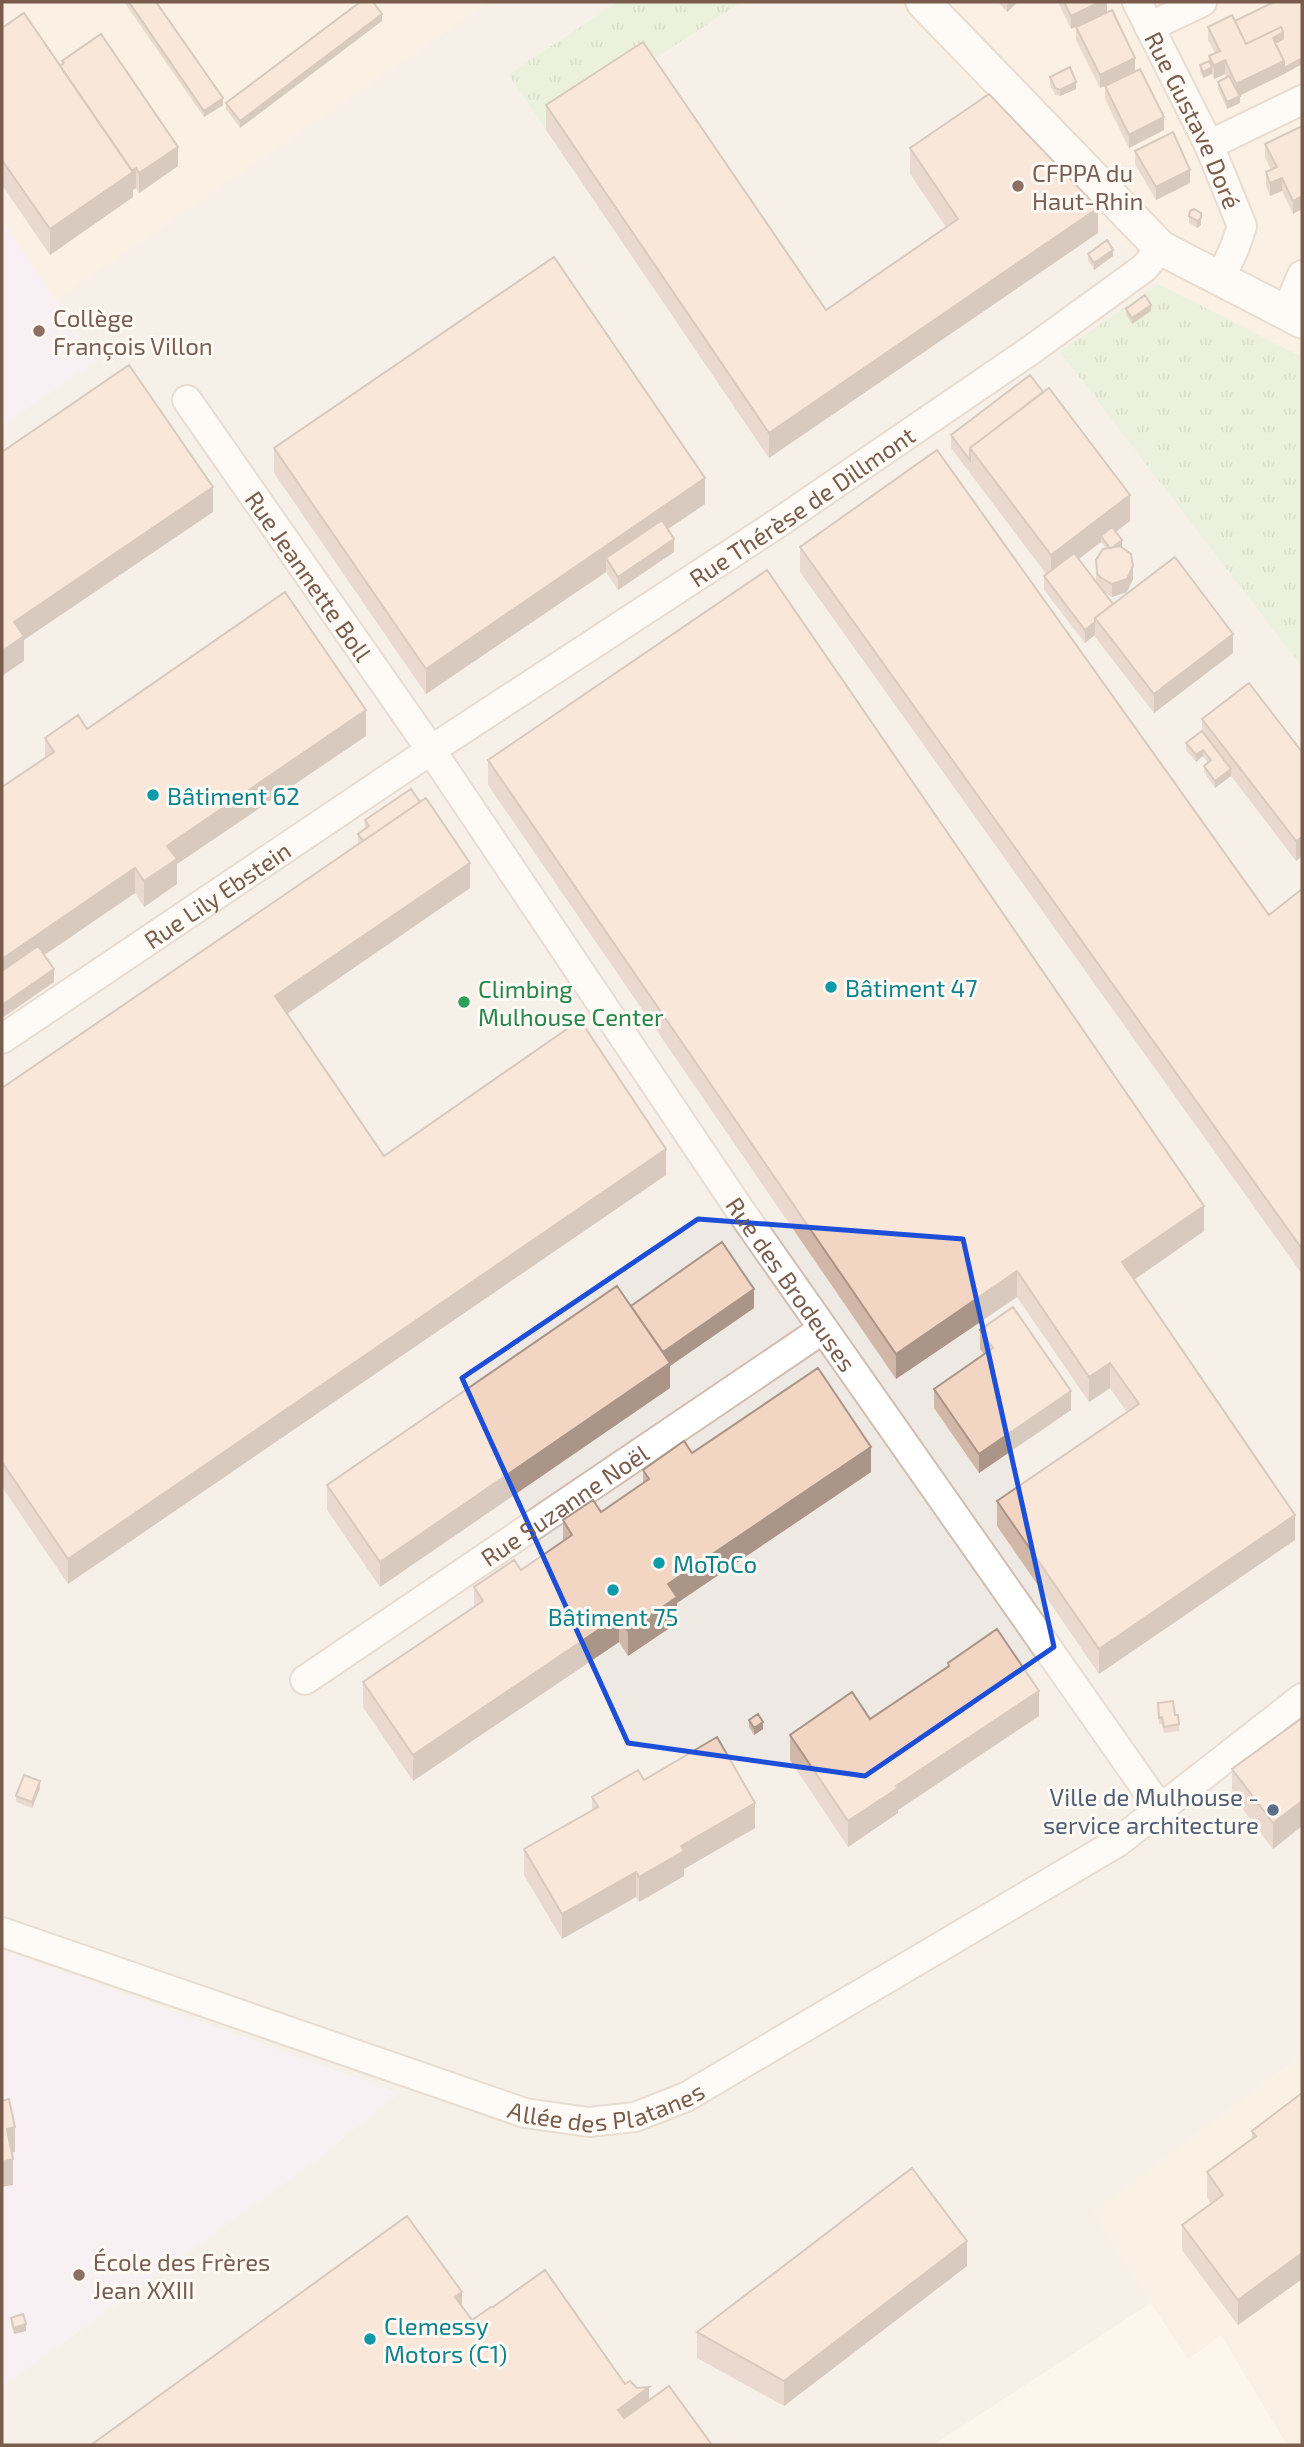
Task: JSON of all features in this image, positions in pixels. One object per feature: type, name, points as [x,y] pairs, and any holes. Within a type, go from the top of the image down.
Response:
[{"type":"street","points":[[923,2],[1161,248],[1294,317],[1302,275]]},
{"type":"street","name":"Rue Gustave Doré","points":[[1137,2],[1209,145],[1242,226],[1236,247],[1220,279]]},
{"type":"street","points":[[1149,27],[1202,2]]},
{"type":"street","points":[[1209,145],[1302,100]]},
{"type":"street","name":"Rue Thérèse de Dillmont","points":[[431,750],[778,523],[1031,351],[1144,268],[1161,248]]},
{"type":"street","name":"Rue Jeannette Boll","points":[[187,400],[431,750]]},
{"type":"street","name":"Rue Lily Ebstein","points":[[2,1039],[431,750]]},
{"type":"street","name":"Rue des Brodeuses","points":[[431,750],[738,1207],[1161,1810]]},
{"type":"street","name":"Rue Suzanne Noël","points":[[305,1680],[823,1329]]},
{"type":"street","name":"Allée des Platanes","points":[[2,1932],[525,2113],[589,2122],[635,2117],[686,2097],[1109,1848],[1302,1698]]},
{"type":"highlighted area","points":[[698,1219],[963,1239],[1054,1647],[865,1776],[628,1743],[462,1378]]},
{"type":"shaded area","points":[[2,2],[489,2],[56,301],[2,426]]},
{"type":"shaded area","points":[[489,2],[895,2],[1158,284],[1302,357],[1302,2055],[1092,2213],[1151,2303],[933,2445],[2,2445],[2,2386],[313,2163],[398,2093],[2,1950],[2,426],[95,361],[55,301]]},
{"type":"shaded area","points":[[895,2],[1302,2],[1302,357],[1158,284]]},
{"type":"shaded area","name":"Collège François Villon","points":[[2,220],[96,361],[2,426]]},
{"type":"shaded area","name":"École des Frères Jean XXIII","points":[[2,1950],[398,2093],[313,2163],[2,2386]]},
{"type":"shaded area","points":[[1302,2055],[1302,2445],[1287,2445],[1221,2335],[1188,2359],[1091,2213]]},
{"type":"green space","points":[[618,2],[742,2],[546,130],[508,74]]},
{"type":"green space","points":[[1158,284],[1302,357],[1302,667],[1060,352]]},
{"type":"building","points":[[129,2],[156,2],[223,98],[204,111]]},
{"type":"building","points":[[360,2],[373,2],[382,14],[240,121],[226,103]]},
{"type":"building","points":[[1064,2],[1100,2],[1071,16]]},
{"type":"building","points":[[1274,2],[1302,2],[1302,58],[1284,68],[1284,61],[1275,43],[1283,39],[1281,27],[1246,44],[1235,21]]},
{"type":"building","points":[[1112,10],[1135,58],[1100,75],[1076,27]]},
{"type":"building","points":[[24,13],[133,172],[50,229],[2,160],[2,28]]},
{"type":"building","points":[[1232,15],[1246,44],[1281,27],[1283,32],[1273,38],[1284,61],[1236,84],[1225,60],[1214,66],[1209,56],[1220,51],[1208,27]]},
{"type":"building","points":[[101,34],[178,147],[139,173],[136,168],[132,171],[60,66],[64,63],[62,61]]},
{"type":"building","points":[[643,42],[826,310],[958,219],[910,148],[989,94],[1098,208],[769,433],[546,105]]},
{"type":"building","points":[[1209,61],[1212,67],[1203,72],[1200,65]]},
{"type":"building","points":[[1070,67],[1076,82],[1060,90],[1055,88],[1050,77]]},
{"type":"building","points":[[1140,69],[1164,117],[1129,135],[1105,86]]},
{"type":"building","points":[[1229,76],[1240,96],[1227,102],[1218,82]]},
{"type":"building","points":[[1302,126],[1302,196],[1293,201],[1282,178],[1270,183],[1266,172],[1277,167],[1265,144]]},
{"type":"building","points":[[1173,132],[1190,170],[1156,187],[1135,151]]},
{"type":"building","points":[[1194,209],[1201,213],[1201,218],[1197,221],[1189,216]]},
{"type":"building","points":[[1107,240],[1113,250],[1094,263],[1088,254]]},
{"type":"building","points":[[554,257],[705,478],[426,669],[274,448]]},
{"type":"building","points":[[1145,295],[1151,305],[1132,318],[1126,309]]},
{"type":"building","points":[[129,365],[213,487],[14,622],[24,636],[2,651],[2,452]]},
{"type":"building","points":[[1030,375],[1043,392],[970,448],[970,460],[951,435]]},
{"type":"building","points":[[1049,388],[1130,495],[1051,555],[970,448]]},
{"type":"building","points":[[937,450],[1269,915],[1302,889],[1302,1249],[800,547]]},
{"type":"building","points":[[662,520],[674,539],[618,577],[606,558]]},
{"type":"building","points":[[1112,527],[1122,540],[1110,548],[1101,536]]},
{"type":"building","points":[[1120,546],[1131,554],[1133,566],[1127,579],[1112,584],[1097,573],[1096,560],[1103,549]]},
{"type":"building","points":[[1074,553],[1113,604],[1085,630],[1044,576]]},
{"type":"building","points":[[1175,557],[1233,634],[1154,694],[1095,618]]},
{"type":"building","name":"Bâtiment 47","points":[[767,570],[1204,1206],[1122,1262],[1295,1515],[1099,1649],[997,1501],[1139,1404],[1110,1363],[1089,1377],[1017,1271],[896,1354],[488,760]]},
{"type":"building","name":"Bâtiment 62","points":[[285,592],[366,710],[167,846],[177,859],[144,881],[135,868],[2,959],[2,787],[54,752],[45,738],[78,715],[87,729]]},
{"type":"building","points":[[1249,683],[1302,752],[1302,837],[1296,841],[1202,719]]},
{"type":"building","points":[[1202,731],[1231,769],[1215,781],[1204,766],[1211,760],[1203,750],[1196,755],[1186,743]]},
{"type":"building","points":[[411,789],[420,802],[363,841],[358,834],[369,826],[365,820]]},
{"type":"building","points":[[426,798],[470,863],[275,996],[384,1156],[580,1020],[666,1149],[68,1559],[2,1462],[2,1088]]},
{"type":"building","points":[[38,946],[54,969],[2,1005],[2,971]]},
{"type":"building","points":[[722,1242],[754,1289],[663,1352],[631,1306]]},
{"type":"building","points":[[617,1286],[670,1363],[380,1562],[327,1485]]},
{"type":"building","points":[[1013,1307],[1071,1391],[979,1454],[934,1389],[993,1348],[980,1330]]},
{"type":"building","name":"Bâtiment 75","points":[[818,1368],[871,1447],[668,1584],[677,1597],[628,1631],[619,1616],[413,1755],[363,1682],[483,1601],[474,1587],[514,1560],[521,1570],[572,1535],[563,1520],[593,1500],[601,1512],[649,1479],[643,1470],[684,1441],[692,1453]]},
{"type":"building","points":[[997,1629],[1039,1691],[848,1821],[790,1735],[852,1692],[870,1719],[949,1666],[948,1663]]},
{"type":"building","points":[[1173,1701],[1179,1724],[1164,1727],[1162,1717],[1159,1718],[1158,1703]]},
{"type":"building","points":[[758,1714],[763,1722],[754,1728],[749,1720]]},
{"type":"building","points":[[1302,1718],[1302,1801],[1273,1823],[1232,1769]]},
{"type":"building","points":[[717,1737],[755,1803],[681,1846],[684,1851],[639,1877],[636,1872],[562,1914],[524,1849],[598,1807],[592,1797],[638,1770],[644,1780]]},
{"type":"building","points":[[24,1775],[40,1781],[32,1802],[16,1796]]},
{"type":"building","points":[[1302,2093],[1302,2253],[1238,2300],[1182,2225],[1223,2195],[1207,2172],[1256,2136],[1252,2131]]},
{"type":"building","points":[[9,2099],[15,2127],[7,2129],[13,2159],[2,2162],[2,2101]]},
{"type":"building","points":[[912,2168],[967,2241],[784,2381],[697,2332]]},
{"type":"building","name":"Clemessy Motors (C1)","points":[[407,2216],[462,2292],[455,2297],[472,2320],[545,2270],[625,2384],[630,2381],[637,2388],[649,2387],[618,2410],[624,2418],[669,2386],[712,2445],[91,2445]]},
{"type":"building","points":[[23,2314],[26,2324],[14,2328],[11,2318]]},
{"type":"place","name":"CFPPA du Haut-Rhin","points":[[1018,186]]},
{"type":"place","name":"Collège François Villon","points":[[39,331]]},
{"type":"place","name":"Bâtiment 62","points":[[153,795]]},
{"type":"place","name":"Bâtiment 47","points":[[831,987]]},
{"type":"place","name":"Climbing Mulhouse Center","points":[[464,1002]]},
{"type":"place","name":"MoToCo","points":[[659,1563]]},
{"type":"place","name":"Bâtiment 75","points":[[613,1590]]},
{"type":"place","name":"Ville de Mulhouse - service architecture","points":[[1273,1810]]},
{"type":"place","name":"École des Frères Jean XXIII","points":[[79,2275]]},
{"type":"place","name":"Clemessy Motors (C1)","points":[[370,2339]]}]
